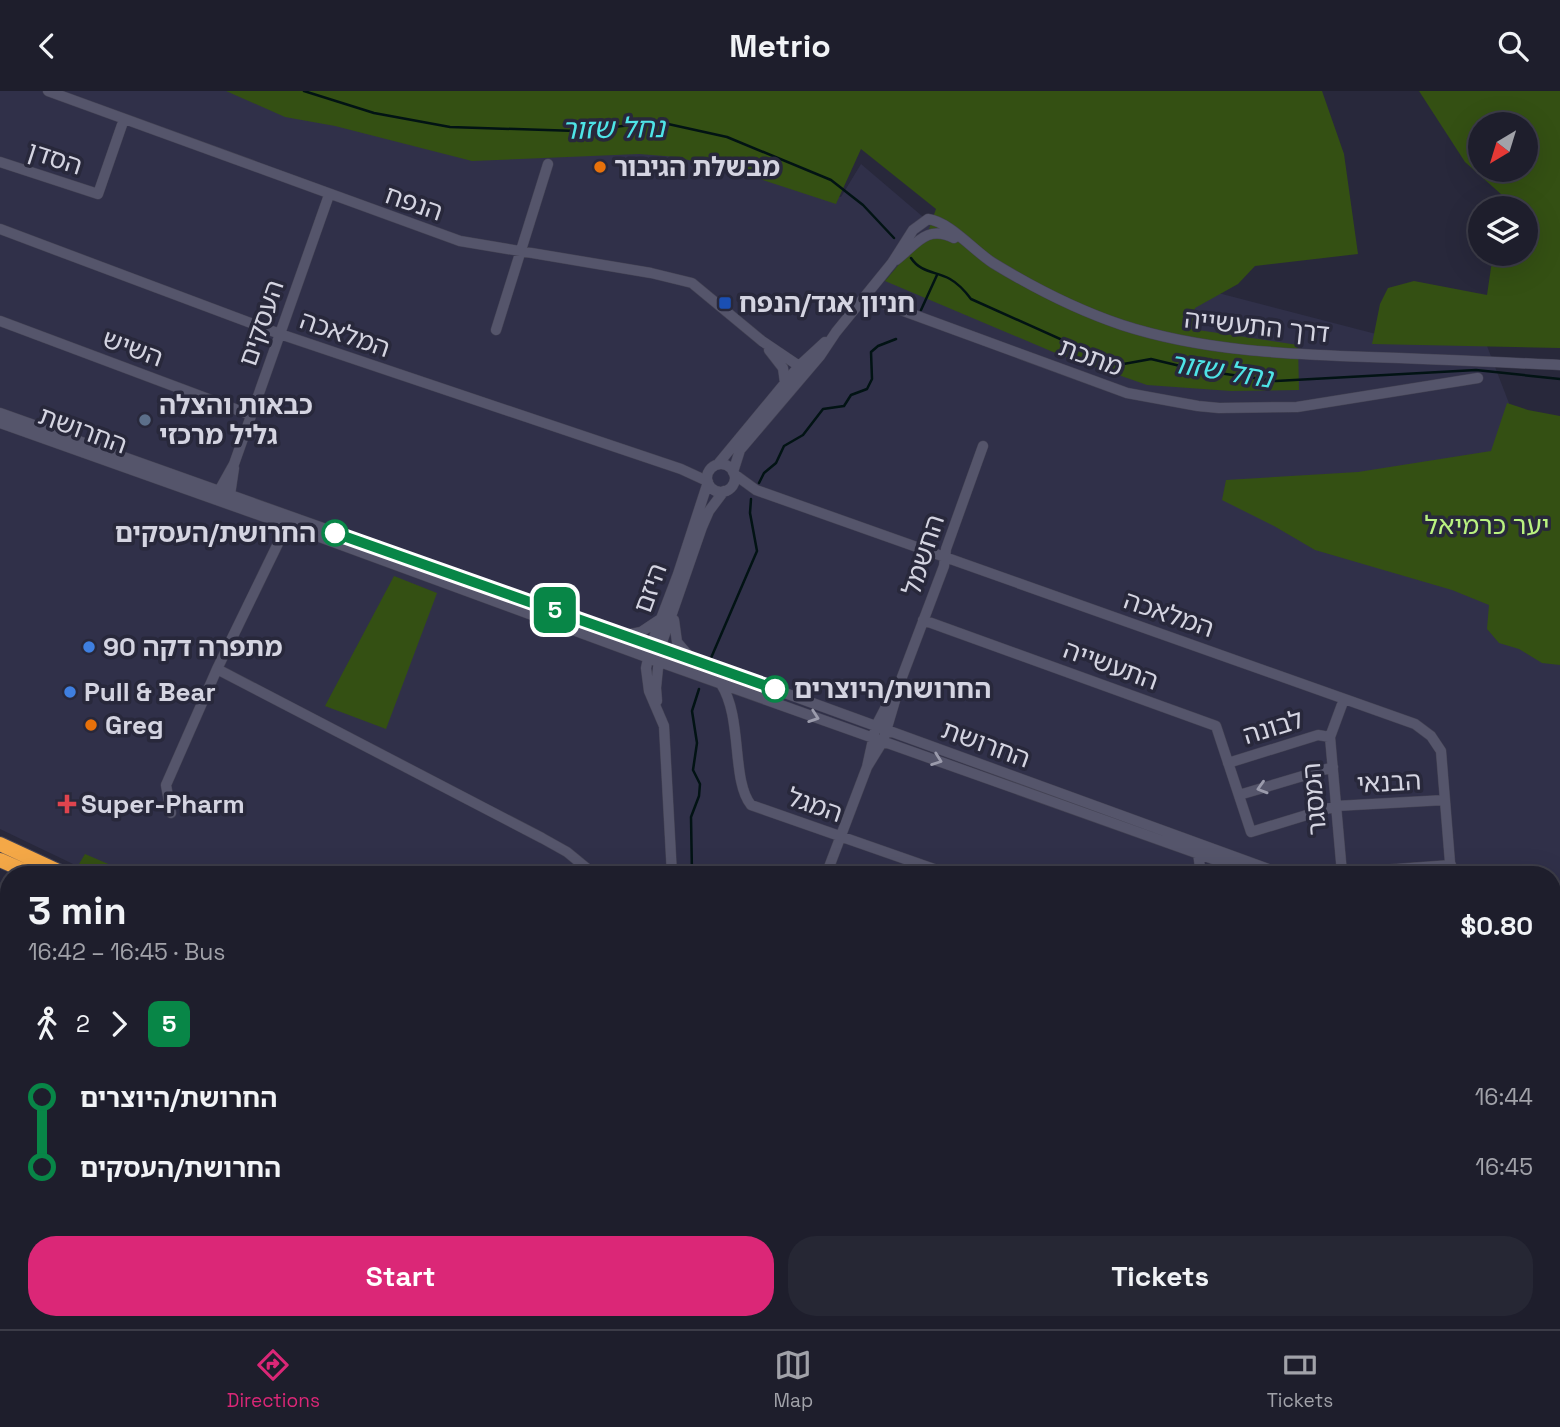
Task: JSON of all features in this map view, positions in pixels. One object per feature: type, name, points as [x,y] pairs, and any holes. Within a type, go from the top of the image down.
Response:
[{"type":"highway","points":[[0,844],[48,866]]},
{"type":"street","name":"הנפח","points":[[48,91],[460,241],[692,283],[801,370]]},
{"type":"street","name":"הסדן","points":[[0,162],[98,194],[124,119]]},
{"type":"street","points":[[496,330],[548,164]]},
{"type":"street","name":"העסקים","points":[[234,464],[329,195]]},
{"type":"street","name":"דרך התעשייה","points":[[867,294],[892,263],[913,230],[928,219],[943,223],[970,247]]},
{"type":"street","name":"המלאכה","points":[[0,229],[279,334],[681,469],[708,481],[713,489],[756,491],[1415,724],[1431,736],[1441,751],[1451,866]]},
{"type":"street","name":"דרך התעשייה","points":[[892,263],[920,239],[933,233],[944,233],[1028,284],[1090,314],[1160,336],[1228,349],[1290,354],[1560,365]]},
{"type":"street","points":[[726,490],[733,485],[740,450],[801,370],[867,294]]},
{"type":"street","name":"מתכת","points":[[867,294],[879,302],[1127,393],[1198,406],[1297,407],[1478,378]]},
{"type":"street","name":"השיש","points":[[0,321],[251,415]]},
{"type":"street","name":"הנפח","points":[[762,341],[783,368],[785,383]]},
{"type":"street","points":[[708,481],[708,473],[785,383],[801,370]]},
{"type":"street","name":"החרושת","points":[[0,413],[220,496],[287,525],[647,658],[1234,866]]},
{"type":"street","name":"החרושת","points":[[0,423],[220,496]]},
{"type":"street","name":"החשמל","points":[[832,866],[840,835],[923,619],[983,446]]},
{"type":"street","points":[[234,464],[230,495],[220,496],[234,464]]},
{"type":"street","name":"המלאכה","points":[[681,469],[727,465],[756,491]]},
{"type":"street","name":"היזם","points":[[672,866],[664,726],[646,682],[647,658],[675,610],[708,481]]},
{"type":"street","name":"היזם","points":[[658,708],[656,688],[660,662],[656,646],[662,617],[709,511],[726,490]]},
{"type":"street","name":"החרושת","points":[[230,495],[656,646],[1260,866]]},
{"type":"street","points":[[171,813],[166,785],[217,669],[287,525]]},
{"type":"street","points":[[675,610],[673,625],[677,642],[695,661]]},
{"type":"street","points":[[625,635],[642,632],[662,617]]},
{"type":"street","name":"התעשייה","points":[[923,619],[1216,726],[1239,795]]},
{"type":"street","points":[[217,669],[542,838],[567,852],[584,866]]},
{"type":"street","name":"המגל","points":[[721,684],[728,695],[734,716],[743,787],[751,805],[926,866]]},
{"type":"street","points":[[734,716],[741,701],[749,694]]},
{"type":"street","name":"המסגר","points":[[1341,866],[1330,737],[1344,699]]},
{"type":"street","name":"לבונה","points":[[1228,763],[1318,734],[1330,737]]},
{"type":"street","points":[[1239,795],[1332,767]]},
{"type":"street","name":"הבנאי","points":[[1239,795],[1251,832],[1336,807],[1445,800]]},
{"type":"street","points":[[1198,853],[1201,866]]},
{"type":"street","points":[[1214,866],[1220,861]]},
{"type":"shaded area","points":[[0,91],[536,91],[822,193],[841,197],[861,164],[922,216],[1403,341],[1487,346],[1560,536],[1560,866],[77,866],[0,829]]},
{"type":"green space","points":[[226,91],[1322,91],[1344,154],[1358,254],[1255,266],[1238,284],[1195,308],[1191,329],[1298,345],[1299,390],[1231,391],[1147,385],[1053,352],[885,281],[929,229],[936,209],[861,149],[836,204],[760,179],[677,157],[639,154],[472,161],[335,126],[285,117]]},
{"type":"green space","points":[[1419,91],[1560,91],[1560,348],[1372,344],[1380,304],[1388,288],[1414,281],[1487,295],[1491,266],[1538,266],[1538,196],[1502,196],[1487,182],[1538,182],[1538,112],[1468,112],[1468,165]]},
{"type":"green space","name":"יער כרמיאל","points":[[1507,403],[1560,416],[1560,665],[1542,663],[1519,649],[1499,643],[1487,629],[1489,605],[1452,590],[1315,550],[1222,500],[1226,480],[1358,472],[1491,451]]},
{"type":"green space","points":[[394,576],[437,593],[386,729],[325,706]]},
{"type":"green space","points":[[85,854],[113,866],[78,866]]},
{"type":"waterway","name":"נחל שזור","points":[[304,91],[374,113],[450,127],[577,131],[659,122],[727,137],[831,180],[863,205],[894,238]]},
{"type":"waterway","name":"נחל שזור","points":[[911,258],[924,269],[953,281],[971,299],[1118,365],[1151,359],[1197,370],[1276,381],[1476,370],[1560,379]]},
{"type":"waterway","points":[[921,310],[937,275]]},
{"type":"waterway","points":[[759,483],[764,473],[776,463],[784,446],[803,435],[823,409],[844,406],[851,395],[867,389],[872,379],[871,352],[896,339]]},
{"type":"waterway","points":[[711,658],[757,551],[750,513],[751,499]]},
{"type":"waterway","points":[[692,866],[691,817],[699,796],[700,784],[693,770],[697,743],[692,711],[699,689]]},
{"type":"bus line","name":"5","points":[[335,533],[775,689]]},
{"type":"place","name":"מבשלת הגיבור","points":[[600,167]]},
{"type":"place","name":"חניון אגד/הנפח","points":[[725,303]]},
{"type":"place","name":"כבאות והצלה גליל מרכזי","points":[[145,420]]},
{"type":"place","name":"החרושת/העסקים","points":[[335,533]]},
{"type":"place","name":"מתפרה דקה 90","points":[[89,647]]},
{"type":"place","name":"החרושת/היוצרים","points":[[775,689]]},
{"type":"place","name":"Pull & Bear","points":[[70,692]]},
{"type":"place","name":"Greg","points":[[91,725]]},
{"type":"place","name":"Super-Pharm","points":[[67,804]]}]
